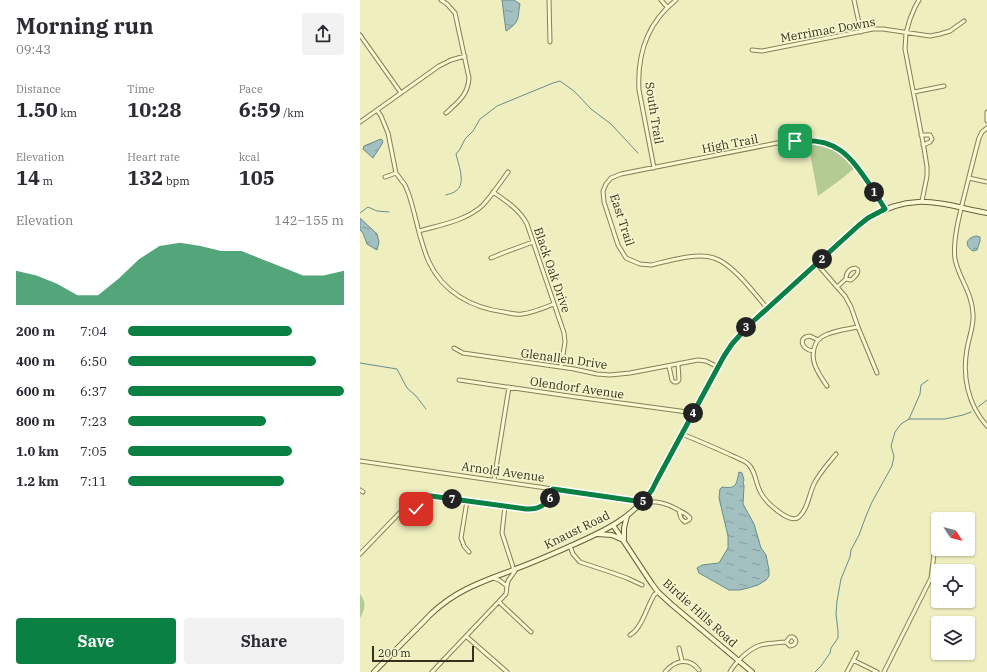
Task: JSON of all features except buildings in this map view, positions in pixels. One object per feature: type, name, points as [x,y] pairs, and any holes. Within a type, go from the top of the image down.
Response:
[{"type":"main road","name":"Knaust Road","points":[[374,672],[427,617],[442,604],[467,588],[516,569],[596,534],[627,516],[643,502],[652,490],[718,367],[738,337],[767,308],[863,222],[885,209],[901,204],[922,201],[938,202],[987,213]]},
{"type":"main road","points":[[596,534],[612,535],[624,540],[624,528],[627,516]]},
{"type":"main road","name":"Birdie Hills Road","points":[[613,525],[658,592],[752,672]]},
{"type":"street","points":[[441,0],[455,13],[469,78],[466,93],[446,113]]},
{"type":"street","points":[[549,0],[550,42]]},
{"type":"street","points":[[661,0],[667,7]]},
{"type":"street","name":"South Trail","points":[[654,168],[640,90],[639,72],[642,50],[646,40],[655,23],[667,7],[676,0]]},
{"type":"street","points":[[854,0],[861,32]]},
{"type":"street","points":[[919,0],[910,19],[906,33],[905,50],[914,92],[927,172],[922,201]]},
{"type":"street","name":"Merrimac Downs","points":[[752,50],[762,51],[873,29],[883,29],[930,36],[950,31],[964,21]]},
{"type":"street","points":[[360,35],[401,93]]},
{"type":"street","points":[[361,120],[445,62],[465,56]]},
{"type":"street","points":[[914,92],[944,86]]},
{"type":"street","points":[[377,110],[382,116],[388,133],[396,173],[405,185],[408,192],[424,251],[434,272],[449,289],[466,301],[488,310],[517,314],[527,313],[554,304]]},
{"type":"street","points":[[987,112],[987,121]]},
{"type":"street","points":[[987,128],[982,132],[979,138],[962,207],[954,248],[958,269],[973,306],[973,325],[966,359],[966,381],[974,407],[987,426]]},
{"type":"street","points":[[921,135],[930,135],[932,139],[930,142],[923,145]]},
{"type":"street","name":"High Trail","points":[[603,191],[606,184],[616,175],[778,144],[813,140],[827,143],[840,149],[856,164],[885,209]]},
{"type":"street","points":[[419,231],[466,216],[476,210],[483,204],[508,172]]},
{"type":"street","points":[[385,177],[396,173]]},
{"type":"street","points":[[969,178],[987,182]]},
{"type":"street","name":"East Trail","points":[[603,191],[604,202],[618,245],[626,258],[646,265],[694,256],[714,258],[726,264],[734,271],[767,308]]},
{"type":"street","name":"Black Oak Drive","points":[[493,192],[518,211],[524,218],[564,337],[565,342],[561,367]]},
{"type":"street","points":[[491,258],[533,242]]},
{"type":"street","points":[[817,264],[845,296],[851,307],[877,373]]},
{"type":"street","points":[[838,287],[846,279],[847,272],[852,268],[857,269],[858,273],[852,280],[846,279]]},
{"type":"street","points":[[827,386],[812,357],[818,340],[822,336],[829,333],[858,327]]},
{"type":"street","points":[[813,351],[804,348],[802,340],[810,336],[818,340]]},
{"type":"street","name":"Glenallen Drive","points":[[454,348],[464,353],[610,375],[630,373],[700,360],[718,367]]},
{"type":"street","points":[[669,366],[672,380],[677,382],[679,380],[678,364]]},
{"type":"street","name":"Olendorf Avenue","points":[[459,380],[680,411],[693,415]]},
{"type":"street","points":[[494,480],[509,387]]},
{"type":"street","points":[[682,434],[719,449],[747,463],[752,468],[763,497],[774,508],[792,519],[800,516],[820,473],[836,454]]},
{"type":"street","name":"Arnold Avenue","points":[[360,461],[643,502],[660,502],[679,510]]},
{"type":"street","points":[[360,554],[401,510],[418,496],[431,496],[530,510],[540,507],[549,499],[553,489]]},
{"type":"street","points":[[412,500],[418,512],[422,513],[426,509],[424,496]]},
{"type":"street","points":[[467,501],[461,538],[464,546],[469,552]]},
{"type":"street","points":[[432,672],[467,637],[506,594],[507,586],[516,569],[502,534],[505,506]]},
{"type":"street","points":[[570,546],[573,554],[580,562],[613,572],[642,586]]},
{"type":"street","points":[[884,672],[931,578],[934,556]]},
{"type":"street","points":[[491,578],[499,580],[507,586]]},
{"type":"street","points":[[630,635],[638,628],[654,595],[658,592]]},
{"type":"street","points":[[499,602],[531,632]]},
{"type":"street","points":[[467,637],[507,672]]},
{"type":"street","points":[[730,672],[738,661],[754,647],[786,642]]},
{"type":"street","points":[[679,648],[682,661]]},
{"type":"street","points":[[847,672],[857,653]]},
{"type":"street","points":[[853,660],[877,672]]},
{"type":"street","points":[[666,672],[674,664],[682,661],[694,664],[699,670]]},
{"type":"green space","points":[[813,141],[839,150],[856,167],[818,196],[809,148],[809,142]]},
{"type":"green space","points":[[360,594],[364,600],[364,606],[360,618]]},
{"type":"water","points":[[502,0],[514,0],[520,4],[518,19],[511,28],[506,31]]},
{"type":"water","points":[[381,139],[383,141],[382,144],[373,158],[363,149],[364,146]]},
{"type":"water","points":[[360,218],[377,234],[379,242],[377,250],[367,244],[363,233],[360,230]]},
{"type":"water","points":[[977,236],[980,237],[980,241],[977,250],[973,251],[967,244],[971,238]]},
{"type":"water","points":[[739,472],[742,473],[744,480],[743,504],[754,524],[761,548],[766,555],[769,576],[758,585],[740,590],[729,590],[699,573],[697,568],[702,565],[719,563],[728,548],[728,536],[719,498],[720,489],[722,487],[733,487]]},
{"type":"waterway","points":[[446,195],[454,192],[460,187],[461,173],[456,154],[480,119],[497,106],[560,81],[574,91],[591,109],[611,124],[638,153]]},
{"type":"waterway","points":[[360,213],[368,207],[377,211],[389,212]]},
{"type":"waterway","points":[[360,363],[397,369],[407,388],[416,396],[426,409]]},
{"type":"waterway","points":[[909,419],[920,394],[921,385],[928,380]]},
{"type":"waterway","points":[[978,407],[987,400]]},
{"type":"waterway","points":[[815,672],[830,653],[831,648],[838,638],[836,614],[841,579],[850,557],[851,550],[859,535],[872,502],[892,466],[894,456],[891,446],[895,432],[901,424],[909,419],[945,419],[971,412]]},
{"type":"route","points":[[416,509],[412,500],[418,496],[431,496],[533,509],[540,507],[549,499],[553,489],[631,499],[643,502],[652,490],[724,356],[732,344],[754,320],[858,226],[868,218],[885,209],[856,164],[840,149],[827,143],[813,140],[795,141]]}]
